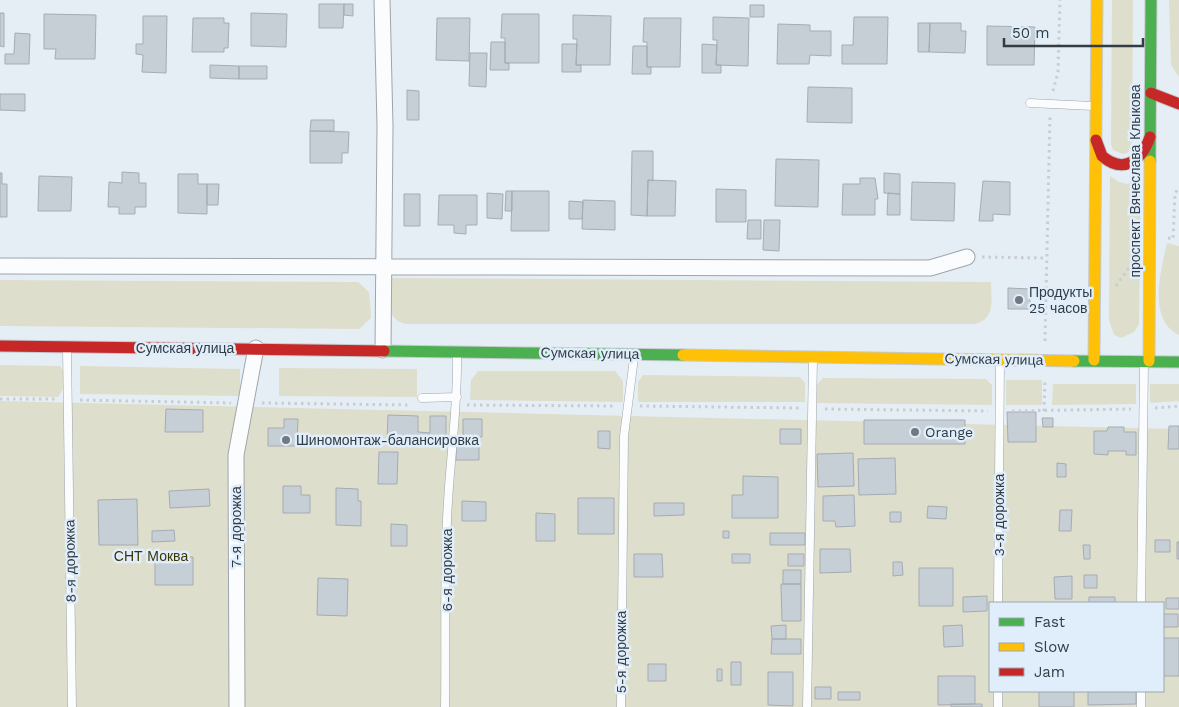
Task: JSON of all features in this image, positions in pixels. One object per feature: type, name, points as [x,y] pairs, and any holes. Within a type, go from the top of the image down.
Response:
[{"type":"main road","points":[[1094,360],[1097,0]]},
{"type":"main road","name":"проспект Вячеслава Клыкова","points":[[1147,361],[1151,0]]},
{"type":"main road","points":[[1151,92],[1179,104]]},
{"type":"main road","points":[[1096,140],[1101,155],[1109,162],[1119,166],[1128,165],[1138,160],[1146,149],[1150,137]]},
{"type":"main road","name":"Сумская улица","points":[[0,346],[1178,361]]},
{"type":"street","points":[[382,0],[385,126],[383,350]]},
{"type":"street","points":[[0,266],[930,268],[967,257]]},
{"type":"street","name":"7-я дорожка","points":[[237,707],[236,455],[256,348]]},
{"type":"lane","points":[[1030,103],[1096,106]]},
{"type":"lane","name":"8-я дорожка","points":[[67,347],[72,707]]},
{"type":"lane","name":"6-я дорожка","points":[[445,707],[447,521],[452,432],[457,401],[457,351]]},
{"type":"lane","name":"5-я дорожка","points":[[621,707],[624,436],[635,354]]},
{"type":"lane","points":[[807,707],[813,357]]},
{"type":"lane","name":"3-я дорожка","points":[[998,602],[1000,360]]},
{"type":"lane","points":[[1141,602],[1143,408],[1147,361]]},
{"type":"lane","points":[[420,401],[457,401]]},
{"type":"lane","points":[[998,692],[998,707]]},
{"type":"lane","points":[[1141,692],[1141,707]]},
{"type":"path","points":[[1044,411],[1050,103],[1058,72],[1060,0]]},
{"type":"path","points":[[967,257],[1047,258]]},
{"type":"path","points":[[0,399],[246,403],[420,401]]},
{"type":"path","points":[[457,401],[628,406],[1000,411],[1179,406]]},
{"type":"green space","points":[[1112,0],[1133,0],[1132,141],[1129,152],[1123,154],[1113,150],[1111,144]]},
{"type":"green space","points":[[1169,0],[1179,0],[1179,77],[1171,65]]},
{"type":"green space","points":[[1141,175],[1139,324],[1134,332],[1121,338],[1114,335],[1109,320],[1110,176],[1119,182],[1128,184]]},
{"type":"green space","points":[[1167,243],[1179,246],[1179,335],[1169,328],[1163,318],[1160,306],[1160,280]]},
{"type":"green space","points":[[392,278],[991,282],[991,307],[986,318],[975,324],[405,324],[398,321],[392,315]]},
{"type":"green space","points":[[0,280],[358,282],[369,292],[371,318],[359,329],[0,326]]},
{"type":"green space","points":[[0,365],[60,366],[65,373],[64,388],[58,397],[0,396]]},
{"type":"green space","points":[[80,366],[240,369],[240,396],[80,394]]},
{"type":"green space","points":[[279,368],[417,369],[417,397],[279,396]]},
{"type":"green space","points":[[478,371],[615,371],[623,381],[623,402],[470,400],[471,380]]},
{"type":"green space","points":[[643,375],[800,377],[805,383],[805,402],[638,402],[638,382]]},
{"type":"green space","points":[[823,378],[986,379],[992,385],[992,405],[817,403],[817,384]]},
{"type":"green space","points":[[1006,380],[1042,380],[1042,405],[1006,405]]},
{"type":"green space","points":[[1053,384],[1136,384],[1136,404],[1052,405]]},
{"type":"green space","points":[[1150,384],[1179,384],[1179,401],[1150,403]]},
{"type":"green space","name":"СНТ Моква","points":[[0,401],[1179,429],[1179,707],[0,707]]},
{"type":"building","points":[[319,4],[344,4],[343,28],[319,28]]},
{"type":"building","points":[[344,4],[353,4],[353,16],[344,15]]},
{"type":"building","points":[[750,5],[764,5],[764,17],[750,17]]},
{"type":"building","points":[[0,13],[4,13],[4,47],[0,46]]},
{"type":"building","points":[[251,13],[287,14],[286,47],[251,46]]},
{"type":"building","points":[[44,14],[96,15],[95,59],[55,59],[56,49],[44,49]]},
{"type":"building","points":[[502,14],[539,14],[539,63],[505,63],[505,38],[501,38]]},
{"type":"building","points":[[573,15],[611,16],[610,65],[576,65],[577,39],[573,39]]},
{"type":"building","points":[[143,16],[167,16],[166,73],[142,72],[143,55],[136,54],[136,44],[143,44]]},
{"type":"building","points":[[713,17],[749,18],[748,66],[716,65],[717,40],[713,40]]},
{"type":"building","points":[[854,17],[888,17],[887,64],[842,64],[842,45],[853,45]]},
{"type":"building","points":[[193,18],[224,18],[224,23],[229,23],[228,48],[224,48],[224,52],[192,52]]},
{"type":"building","points":[[437,18],[470,18],[469,61],[436,60]]},
{"type":"building","points":[[644,18],[681,18],[680,67],[647,67],[647,42],[643,42]]},
{"type":"building","points":[[918,23],[930,23],[929,52],[918,52]]},
{"type":"building","points":[[930,23],[961,23],[961,31],[966,31],[965,53],[929,52]]},
{"type":"building","points":[[778,24],[810,25],[810,31],[831,31],[831,56],[810,55],[809,64],[777,64]]},
{"type":"building","points":[[987,26],[1035,27],[1034,65],[987,65]]},
{"type":"building","points":[[15,33],[30,34],[29,64],[5,64],[5,54],[14,54]]},
{"type":"building","points":[[491,42],[505,42],[505,63],[509,63],[509,70],[490,70]]},
{"type":"building","points":[[562,44],[577,44],[576,65],[581,65],[581,72],[562,72]]},
{"type":"building","points":[[702,44],[717,45],[716,65],[721,65],[721,73],[702,73]]},
{"type":"building","points":[[633,46],[647,46],[647,67],[651,67],[651,74],[632,74]]},
{"type":"building","points":[[470,53],[487,53],[486,87],[469,86]]},
{"type":"building","points":[[210,65],[239,66],[239,79],[210,78]]},
{"type":"building","points":[[239,66],[267,66],[267,79],[239,79]]},
{"type":"building","points":[[808,87],[852,88],[852,123],[807,122]]},
{"type":"building","points":[[407,90],[419,91],[419,120],[407,120]]},
{"type":"building","points":[[0,94],[25,94],[25,111],[0,110]]},
{"type":"building","points":[[311,120],[334,120],[334,131],[310,131]]},
{"type":"building","points":[[310,131],[349,132],[348,153],[342,153],[342,163],[310,163]]},
{"type":"building","points":[[632,151],[653,151],[653,181],[648,180],[647,216],[631,215]]},
{"type":"building","points":[[776,159],[819,160],[818,207],[775,206]]},
{"type":"building","points":[[122,172],[139,173],[139,183],[146,183],[146,207],[135,207],[135,214],[119,214],[119,207],[108,207],[109,182],[122,183]]},
{"type":"building","points":[[0,173],[2,173],[2,184],[7,184],[7,217],[0,217]]},
{"type":"building","points":[[884,173],[900,174],[900,194],[884,193]]},
{"type":"building","points":[[178,174],[198,174],[198,184],[207,184],[207,214],[178,213]]},
{"type":"building","points":[[39,176],[72,177],[71,211],[38,211]]},
{"type":"building","points":[[860,178],[875,178],[878,199],[875,199],[875,215],[842,215],[843,184],[860,184]]},
{"type":"building","points":[[648,180],[676,181],[675,216],[647,216]]},
{"type":"building","points":[[983,181],[1010,182],[1010,215],[993,214],[993,221],[979,221]]},
{"type":"building","points":[[912,182],[955,183],[954,221],[911,220]]},
{"type":"building","points":[[207,184],[219,184],[218,205],[207,205]]},
{"type":"building","points":[[716,189],[746,190],[746,222],[716,222]]},
{"type":"building","points":[[506,191],[512,191],[512,211],[505,211]]},
{"type":"building","points":[[512,191],[549,191],[549,231],[511,231]]},
{"type":"building","points":[[487,193],[503,194],[502,219],[487,218]]},
{"type":"building","points":[[888,193],[900,194],[900,215],[887,215]]},
{"type":"building","points":[[404,194],[420,194],[420,226],[404,226]]},
{"type":"building","points":[[439,195],[477,195],[477,225],[466,225],[466,234],[454,233],[454,225],[438,225]]},
{"type":"building","points":[[583,200],[615,201],[615,230],[582,229]]},
{"type":"building","points":[[569,201],[583,202],[582,219],[569,219]]},
{"type":"building","points":[[748,220],[761,220],[761,239],[747,239]]},
{"type":"building","points":[[764,220],[780,220],[779,251],[763,250]]},
{"type":"building","points":[[1008,288],[1030,289],[1030,309],[1008,309]]},
{"type":"building","points":[[166,409],[203,410],[203,432],[165,432]]},
{"type":"building","points":[[1007,412],[1036,412],[1036,442],[1008,442]]},
{"type":"building","points":[[388,415],[418,416],[418,432],[430,433],[430,416],[446,416],[446,441],[387,440]]},
{"type":"building","points":[[1042,418],[1053,418],[1053,427],[1043,427]]},
{"type":"building","points":[[284,419],[298,419],[297,446],[268,446],[268,428],[284,428]]},
{"type":"building","points":[[463,419],[482,419],[482,437],[463,437]]},
{"type":"building","name":"Orange","points":[[864,420],[965,420],[965,444],[864,444]]},
{"type":"building","points":[[1169,426],[1179,426],[1179,449],[1168,449]]},
{"type":"building","points":[[1108,427],[1124,427],[1124,432],[1136,432],[1136,455],[1126,455],[1126,451],[1108,451],[1108,455],[1094,454],[1094,431],[1107,431]]},
{"type":"building","points":[[780,429],[801,429],[801,444],[780,444]]},
{"type":"building","points":[[598,431],[610,431],[610,449],[598,448]]},
{"type":"building","points":[[479,446],[479,460],[456,460],[456,447]]},
{"type":"building","points":[[379,452],[398,452],[397,484],[378,484]]},
{"type":"building","points":[[853,453],[854,486],[818,487],[817,454]]},
{"type":"building","points":[[895,458],[896,494],[859,495],[858,459]]},
{"type":"building","points":[[1057,463],[1066,464],[1066,477],[1057,477]]},
{"type":"building","points":[[743,476],[778,477],[778,518],[732,518],[732,495],[743,495]]},
{"type":"building","points":[[283,486],[301,486],[301,495],[310,495],[310,513],[283,513]]},
{"type":"building","points":[[336,488],[358,489],[358,501],[361,501],[361,526],[336,525]]},
{"type":"building","points":[[209,489],[210,506],[170,508],[169,491]]},
{"type":"building","points":[[854,495],[855,526],[836,527],[835,521],[823,521],[823,496]]},
{"type":"building","points":[[578,498],[614,498],[614,534],[578,534]]},
{"type":"building","points":[[137,499],[138,545],[99,545],[98,500]]},
{"type":"building","points":[[462,501],[486,502],[486,521],[462,521]]},
{"type":"building","points":[[654,503],[684,503],[684,515],[654,516]]},
{"type":"building","points":[[928,506],[947,507],[946,519],[927,518]]},
{"type":"building","points":[[1060,510],[1072,510],[1071,531],[1059,531]]},
{"type":"building","points":[[890,512],[901,512],[901,522],[890,522]]},
{"type":"building","points":[[536,513],[555,514],[555,541],[536,541]]},
{"type":"building","points":[[391,524],[407,525],[407,546],[391,546]]},
{"type":"building","points":[[174,530],[175,541],[152,542],[152,531]]},
{"type":"building","points":[[723,531],[729,531],[729,538],[723,538]]},
{"type":"building","points":[[770,533],[805,533],[805,545],[770,545]]},
{"type":"building","points":[[1155,540],[1170,540],[1170,552],[1155,552]]},
{"type":"building","points":[[1177,542],[1179,542],[1179,559],[1177,559]]},
{"type":"building","points":[[1083,545],[1090,545],[1090,559],[1084,559]]},
{"type":"building","points":[[820,549],[850,549],[851,572],[820,573]]},
{"type":"building","points":[[634,554],[662,554],[663,577],[634,577]]},
{"type":"building","points":[[732,554],[750,554],[750,563],[732,563]]},
{"type":"building","points":[[788,554],[804,554],[804,566],[788,566]]},
{"type":"building","points":[[155,557],[193,557],[193,585],[155,585]]},
{"type":"building","points":[[893,562],[902,562],[903,575],[893,576]]},
{"type":"building","points":[[919,568],[953,568],[953,606],[919,606]]},
{"type":"building","points":[[783,570],[801,570],[801,584],[783,584]]},
{"type":"building","points":[[1084,575],[1097,575],[1097,588],[1084,588]]},
{"type":"building","points":[[1072,576],[1072,599],[1055,599],[1054,577]]},
{"type":"building","points":[[318,578],[348,579],[347,616],[317,615]]},
{"type":"building","points":[[781,584],[801,584],[801,621],[782,621]]},
{"type":"building","points":[[987,596],[987,611],[963,612],[963,597]]},
{"type":"building","points":[[1089,597],[1115,597],[1115,602],[1089,602]]},
{"type":"building","points":[[1166,598],[1179,598],[1179,609],[1166,609]]},
{"type":"building","points":[[1164,614],[1178,614],[1178,627],[1164,627]]},
{"type":"building","points":[[786,625],[786,639],[772,639],[771,626]]},
{"type":"building","points":[[962,625],[963,646],[944,647],[943,626]]},
{"type":"building","points":[[1164,638],[1179,638],[1179,676],[1164,676]]},
{"type":"building","points":[[772,639],[801,639],[801,654],[771,654]]},
{"type":"building","points":[[731,662],[741,662],[741,685],[731,685]]},
{"type":"building","points":[[648,664],[666,664],[666,681],[648,681]]},
{"type":"building","points":[[717,669],[722,669],[722,681],[717,681]]},
{"type":"building","points":[[768,672],[793,672],[793,706],[768,705]]},
{"type":"building","points":[[938,676],[975,676],[975,704],[938,705]]},
{"type":"building","points":[[815,687],[831,687],[831,699],[815,699]]},
{"type":"building","points":[[838,692],[860,692],[860,700],[838,700]]},
{"type":"building","points":[[1039,692],[1074,692],[1074,707],[1039,707]]},
{"type":"building","points":[[1088,692],[1136,692],[1136,704],[1088,705]]},
{"type":"building","points":[[951,704],[982,704],[982,707],[951,707]]},
{"type":"traffic: fast","points":[[1150,161],[1151,0]]},
{"type":"traffic: fast","points":[[384,351],[683,355]]},
{"type":"traffic: fast","points":[[1074,361],[1179,362]]},
{"type":"traffic: slow","points":[[1094,360],[1097,0]]},
{"type":"traffic: slow","points":[[1149,361],[1150,161]]},
{"type":"traffic: slow","points":[[683,355],[1074,361]]},
{"type":"traffic: jam","points":[[1151,93],[1179,104]]},
{"type":"traffic: jam","points":[[1096,140],[1102,156],[1110,162],[1125,164],[1137,158],[1147,145],[1150,137]]},
{"type":"traffic: jam","points":[[0,346],[384,351]]},
{"type":"place","name":"Продукты 25 часов","points":[[1019,300]]},
{"type":"place","name":"Orange","points":[[915,432]]},
{"type":"place","name":"Шиномонтаж-балансировка","points":[[286,440]]}]
